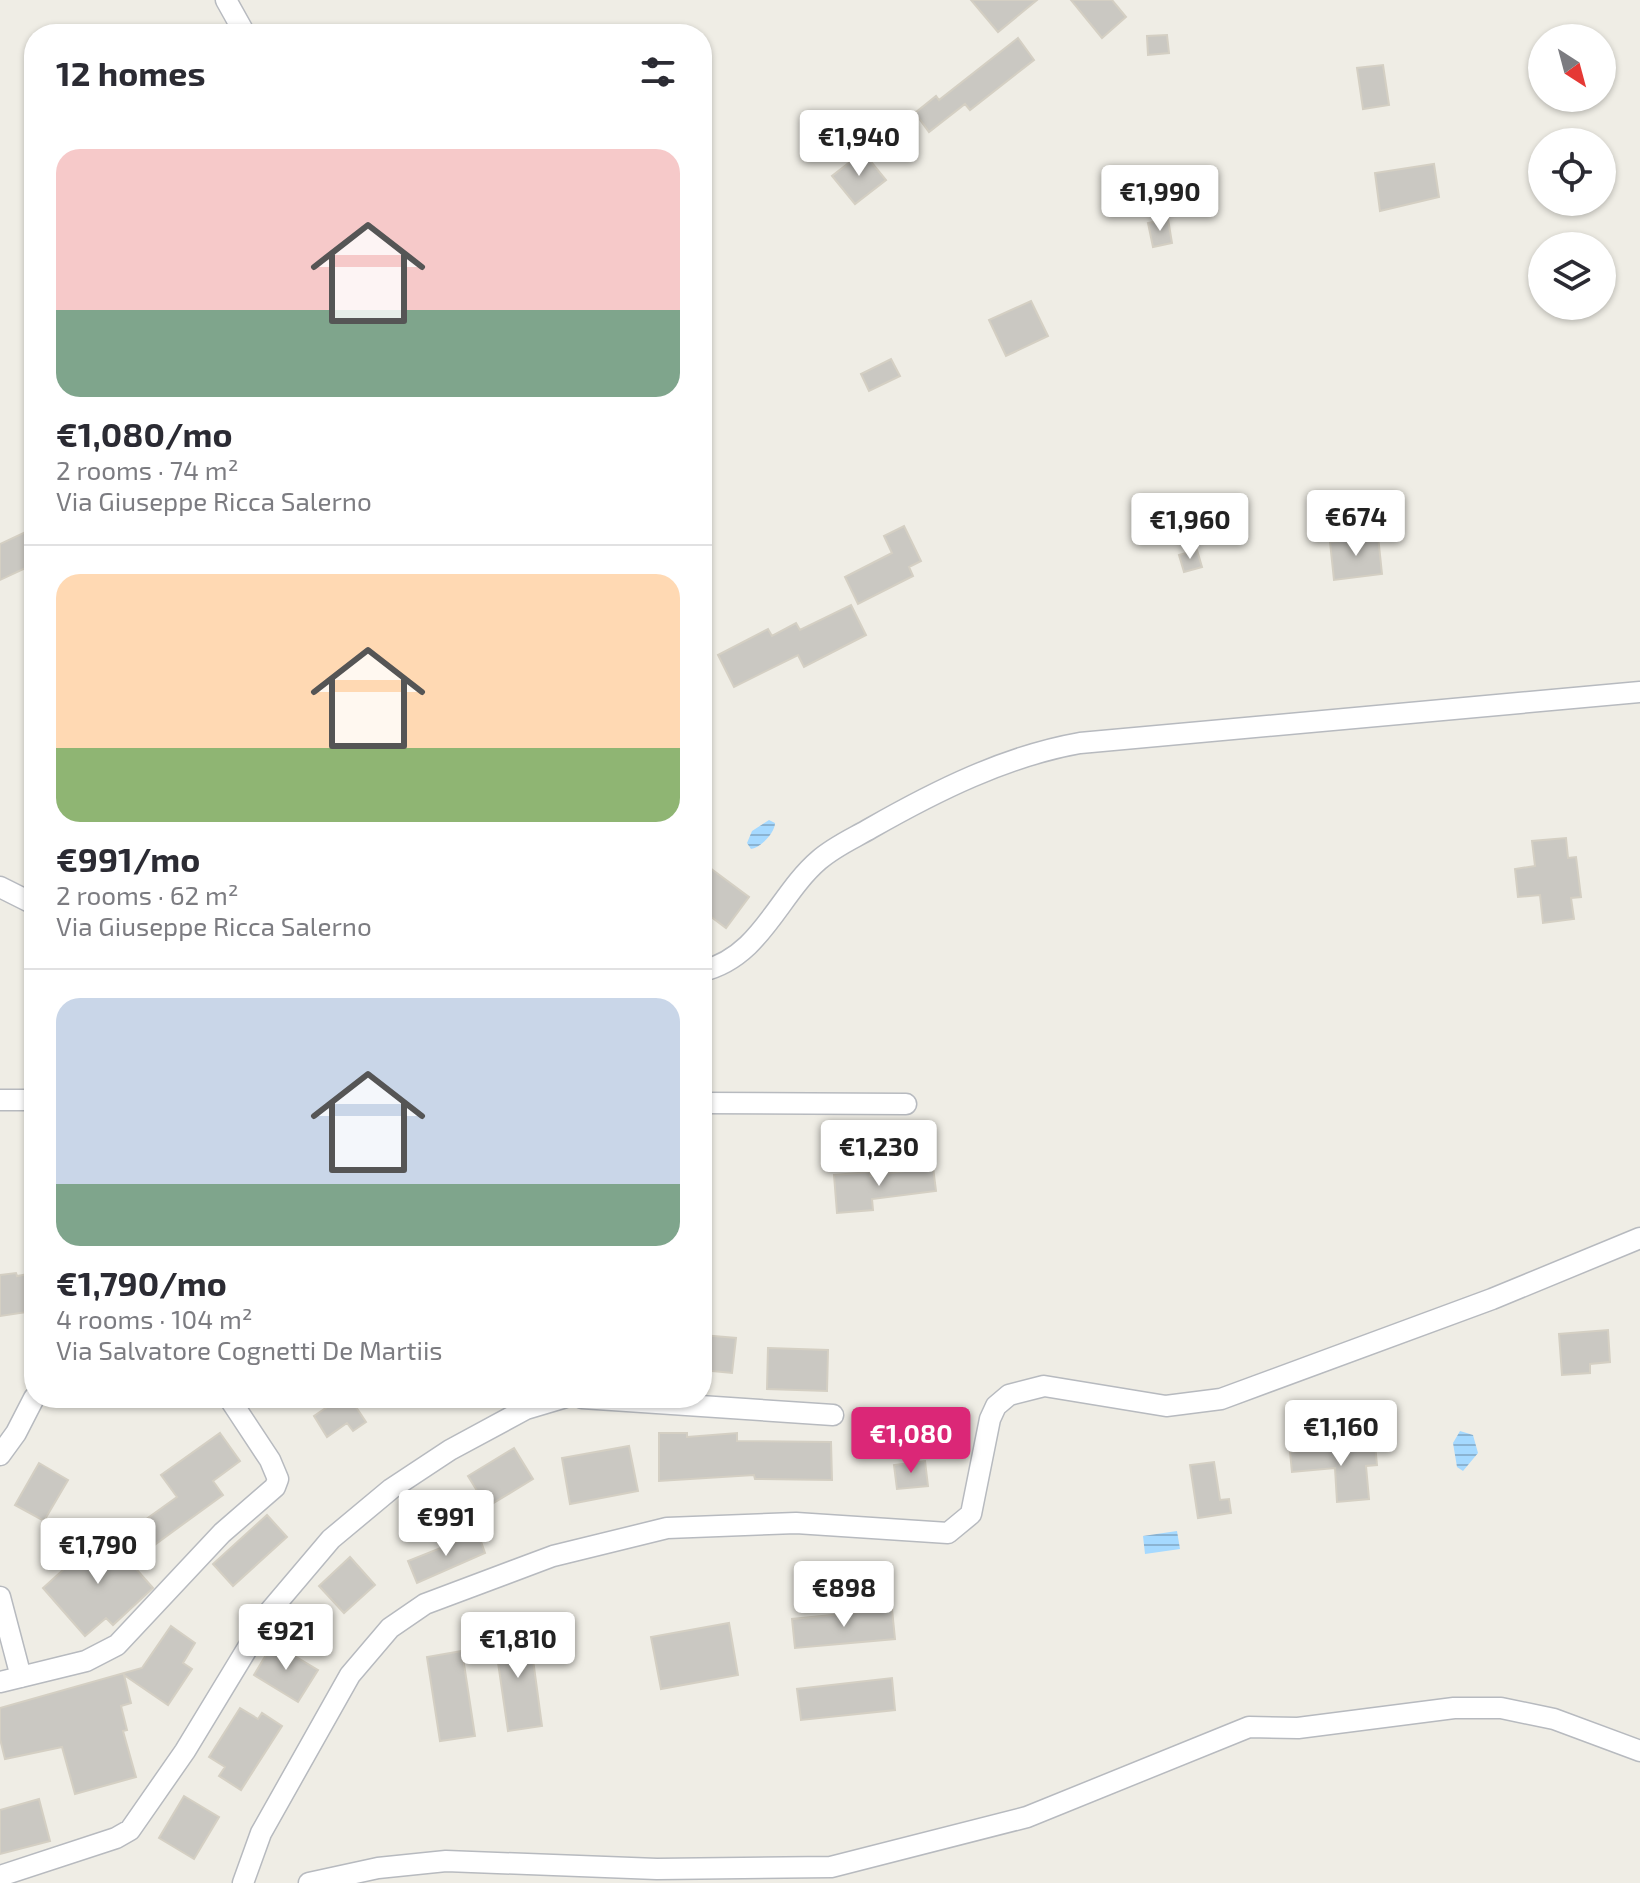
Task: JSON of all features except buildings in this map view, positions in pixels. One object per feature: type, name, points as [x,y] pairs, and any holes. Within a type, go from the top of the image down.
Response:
[{"type":"street","points":[[226,0],[239,24]]},
{"type":"street","points":[[712,968],[748,946],[801,878],[827,854],[895,814],[984,772],[1033,753],[1080,743],[1640,692]]},
{"type":"street","points":[[0,887],[24,899]]},
{"type":"street","points":[[0,1100],[24,1100]]},
{"type":"street","points":[[712,1103],[906,1104]]},
{"type":"street","points":[[243,1883],[261,1833],[346,1681],[390,1628],[437,1599],[553,1556],[667,1528],[796,1523],[948,1533],[971,1514],[992,1412],[1001,1400],[1021,1389],[1052,1387],[1166,1406],[1221,1399],[1492,1299],[1640,1238]]},
{"type":"street","points":[[712,1407],[833,1415]]},
{"type":"street","points":[[0,1455],[28,1408]]},
{"type":"street","points":[[0,1682],[86,1661],[117,1645],[222,1533],[275,1487],[278,1479],[270,1460],[236,1408]]},
{"type":"street","points":[[0,1876],[116,1838],[130,1830],[185,1751],[270,1611],[331,1539],[391,1489],[450,1450],[529,1408]]},
{"type":"street","points":[[0,1597],[21,1677]]},
{"type":"street","points":[[309,1883],[378,1868],[446,1861],[657,1869],[831,1867],[1027,1817],[1249,1727],[1298,1728],[1454,1708],[1501,1708],[1554,1719],[1640,1751]]},
{"type":"water","points":[[769,820],[775,823],[773,831],[763,843],[751,849],[747,843],[752,831]]},
{"type":"water","points":[[1460,1431],[1473,1435],[1478,1453],[1463,1471],[1457,1467],[1453,1443]]},
{"type":"water","points":[[1177,1531],[1180,1549],[1145,1554],[1143,1536]]}]
